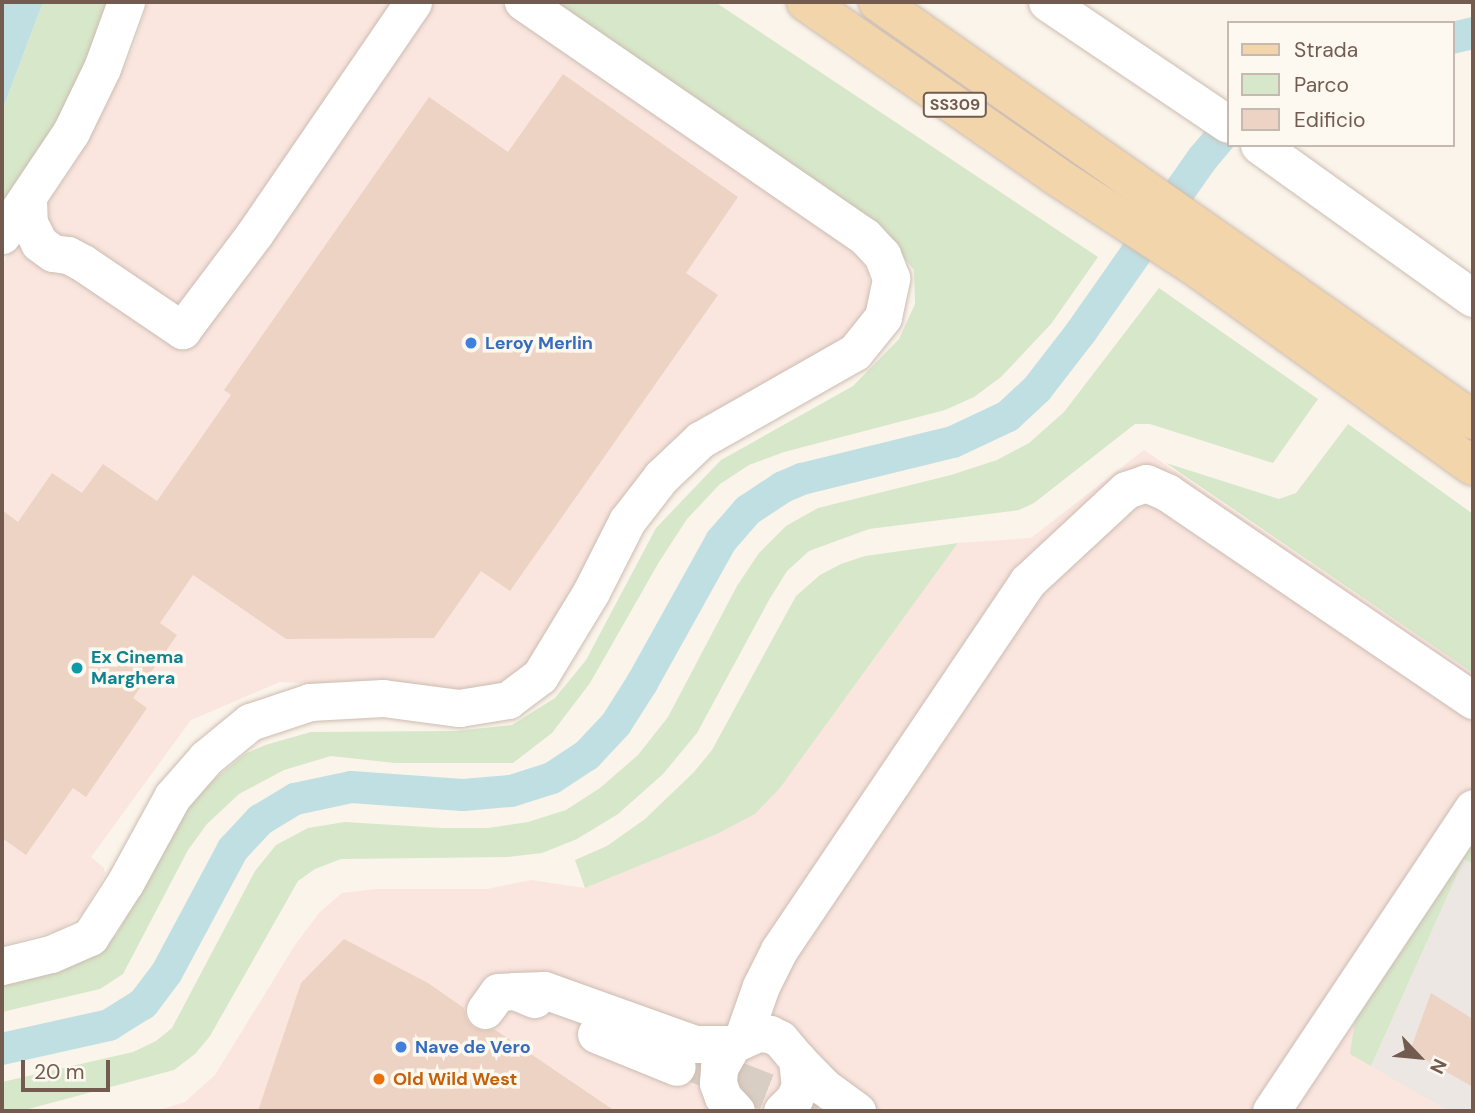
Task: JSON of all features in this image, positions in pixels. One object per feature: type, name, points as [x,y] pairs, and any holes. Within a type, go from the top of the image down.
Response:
[{"type":"main road","name":"SS309","points":[[806,2],[1056,176],[1105,206],[1210,254],[1473,420]]},
{"type":"main road","name":"SS309","points":[[878,2],[1123,171],[1210,254],[1473,466]]},
{"type":"street","points":[[2,235],[54,162],[88,99],[125,2]]},
{"type":"street","points":[[53,253],[83,263],[181,330],[255,233],[413,2]]},
{"type":"street","points":[[2,966],[51,954],[90,937],[125,883],[172,797],[206,758],[250,722],[310,702],[383,698],[459,708],[508,700],[540,676],[591,593],[627,521],[660,477],[700,440],[855,352],[883,317],[891,278],[882,255],[864,236],[523,2]]},
{"type":"street","points":[[1047,2],[1226,123]]},
{"type":"street","points":[[1270,153],[1473,298]]},
{"type":"street","points":[[28,200],[32,234],[53,253],[68,276],[86,292],[147,334]]},
{"type":"street","points":[[719,1048],[759,994],[779,950],[1027,582],[1126,489],[1146,483],[1180,500],[1473,700]]},
{"type":"street","points":[[1271,1111],[1473,808]]},
{"type":"street","points":[[547,968],[701,1028],[719,1048],[723,1057],[718,1083],[723,1097],[736,1111]]},
{"type":"street","points":[[499,1006],[522,1003],[719,1048],[786,1044],[824,1087],[857,1111]]},
{"type":"street","points":[[782,1111],[794,1099],[800,1086],[797,1059]]},
{"type":"shaded area","points":[[148,2],[498,2],[856,251],[869,274],[869,303],[860,322],[831,347],[805,365],[702,417],[658,456],[519,678],[478,692],[280,682],[191,720],[91,857],[104,868],[105,874],[82,914],[59,930],[2,945],[2,264],[70,171],[105,108],[134,46]]},
{"type":"shaded area","points":[[1144,450],[1473,673],[1473,835],[1409,940],[1355,1019],[1351,1053],[1448,1111],[156,1111],[185,1102],[215,1075],[295,945],[319,913],[342,893],[376,889],[487,889],[531,880],[585,888],[717,834],[755,814],[780,788],[958,543],[1031,538]]},
{"type":"shaded area","points":[[1464,858],[1473,864],[1473,1111],[1448,1111],[1371,1066]]},
{"type":"green space","points":[[43,2],[107,2],[97,36],[55,128],[2,209],[2,111]]},
{"type":"green space","points":[[552,2],[715,2],[1098,257],[1051,324],[1001,377],[974,397],[945,410],[784,452],[749,465],[720,484],[687,519],[659,562],[590,683],[552,733],[513,763],[395,763],[331,756],[284,770],[239,794],[207,824],[188,850],[123,974],[100,989],[2,1012],[2,981],[97,952],[117,934],[157,855],[190,806],[207,785],[245,754],[265,745],[311,732],[455,731],[512,725],[555,698],[586,660],[656,528],[721,460],[853,386],[899,339],[915,304],[914,270],[887,237]]},
{"type":"green space","points":[[1159,288],[1318,399],[1273,463],[1150,424],[1135,424],[1034,503],[1019,510],[869,529],[809,551],[787,571],[769,600],[697,733],[663,774],[618,814],[577,839],[542,853],[508,857],[341,859],[315,869],[298,881],[210,1036],[195,1054],[174,1070],[21,1111],[2,1111],[2,1082],[133,1052],[156,1041],[172,1028],[255,871],[276,845],[308,828],[345,822],[488,828],[528,822],[566,810],[600,788],[638,755],[668,717],[737,586],[759,553],[786,526],[818,508],[951,475],[997,460],[1029,443],[1064,412]]},
{"type":"green space","points":[[1348,424],[1473,514],[1473,673],[1166,463],[1279,499],[1296,493]]},
{"type":"green space","points":[[958,543],[780,788],[755,814],[717,834],[585,888],[575,860],[607,846],[645,819],[694,772],[712,750],[796,596],[820,575],[865,556]]},
{"type":"green space","points":[[1473,835],[1473,864],[1464,859],[1371,1066],[1350,1054],[1355,1020],[1409,940],[1406,930]]},
{"type":"water","points":[[2,2],[43,2],[2,111]]},
{"type":"building","name":"Leroy Merlin","points":[[563,74],[738,197],[686,273],[718,295],[510,591],[481,571],[434,638],[286,639],[193,575],[160,623],[177,635],[133,698],[147,708],[86,797],[73,788],[26,855],[2,838],[2,510],[18,522],[52,473],[82,493],[103,464],[157,501],[231,395],[224,390],[429,97],[508,152]]},
{"type":"building","name":"Nave de Vero","points":[[344,939],[428,983],[464,1008],[466,1019],[473,1027],[484,1031],[494,1029],[615,1111],[258,1111],[301,983]]},
{"type":"building","points":[[1431,993],[1473,1019],[1473,1087],[1410,1051]]},
{"type":"waterway","points":[[1454,38],[1473,33]]},
{"type":"waterway","points":[[2,1049],[109,1025],[143,1004],[167,972],[233,849],[260,820],[295,799],[351,787],[463,795],[511,791],[552,778],[587,755],[616,724],[642,683],[721,541],[748,510],[783,487],[802,479],[953,442],[1008,416],[1037,389],[1081,332],[1203,158],[1226,130]]},
{"type":"tunnel","points":[[681,1058],[817,1111]]},
{"type":"place","name":"Leroy Merlin","points":[[471,343]]},
{"type":"place","name":"Ex Cinema Marghera","points":[[77,668]]},
{"type":"place","name":"Nave de Vero","points":[[401,1047]]},
{"type":"place","name":"Old Wild West","points":[[379,1079]]}]
